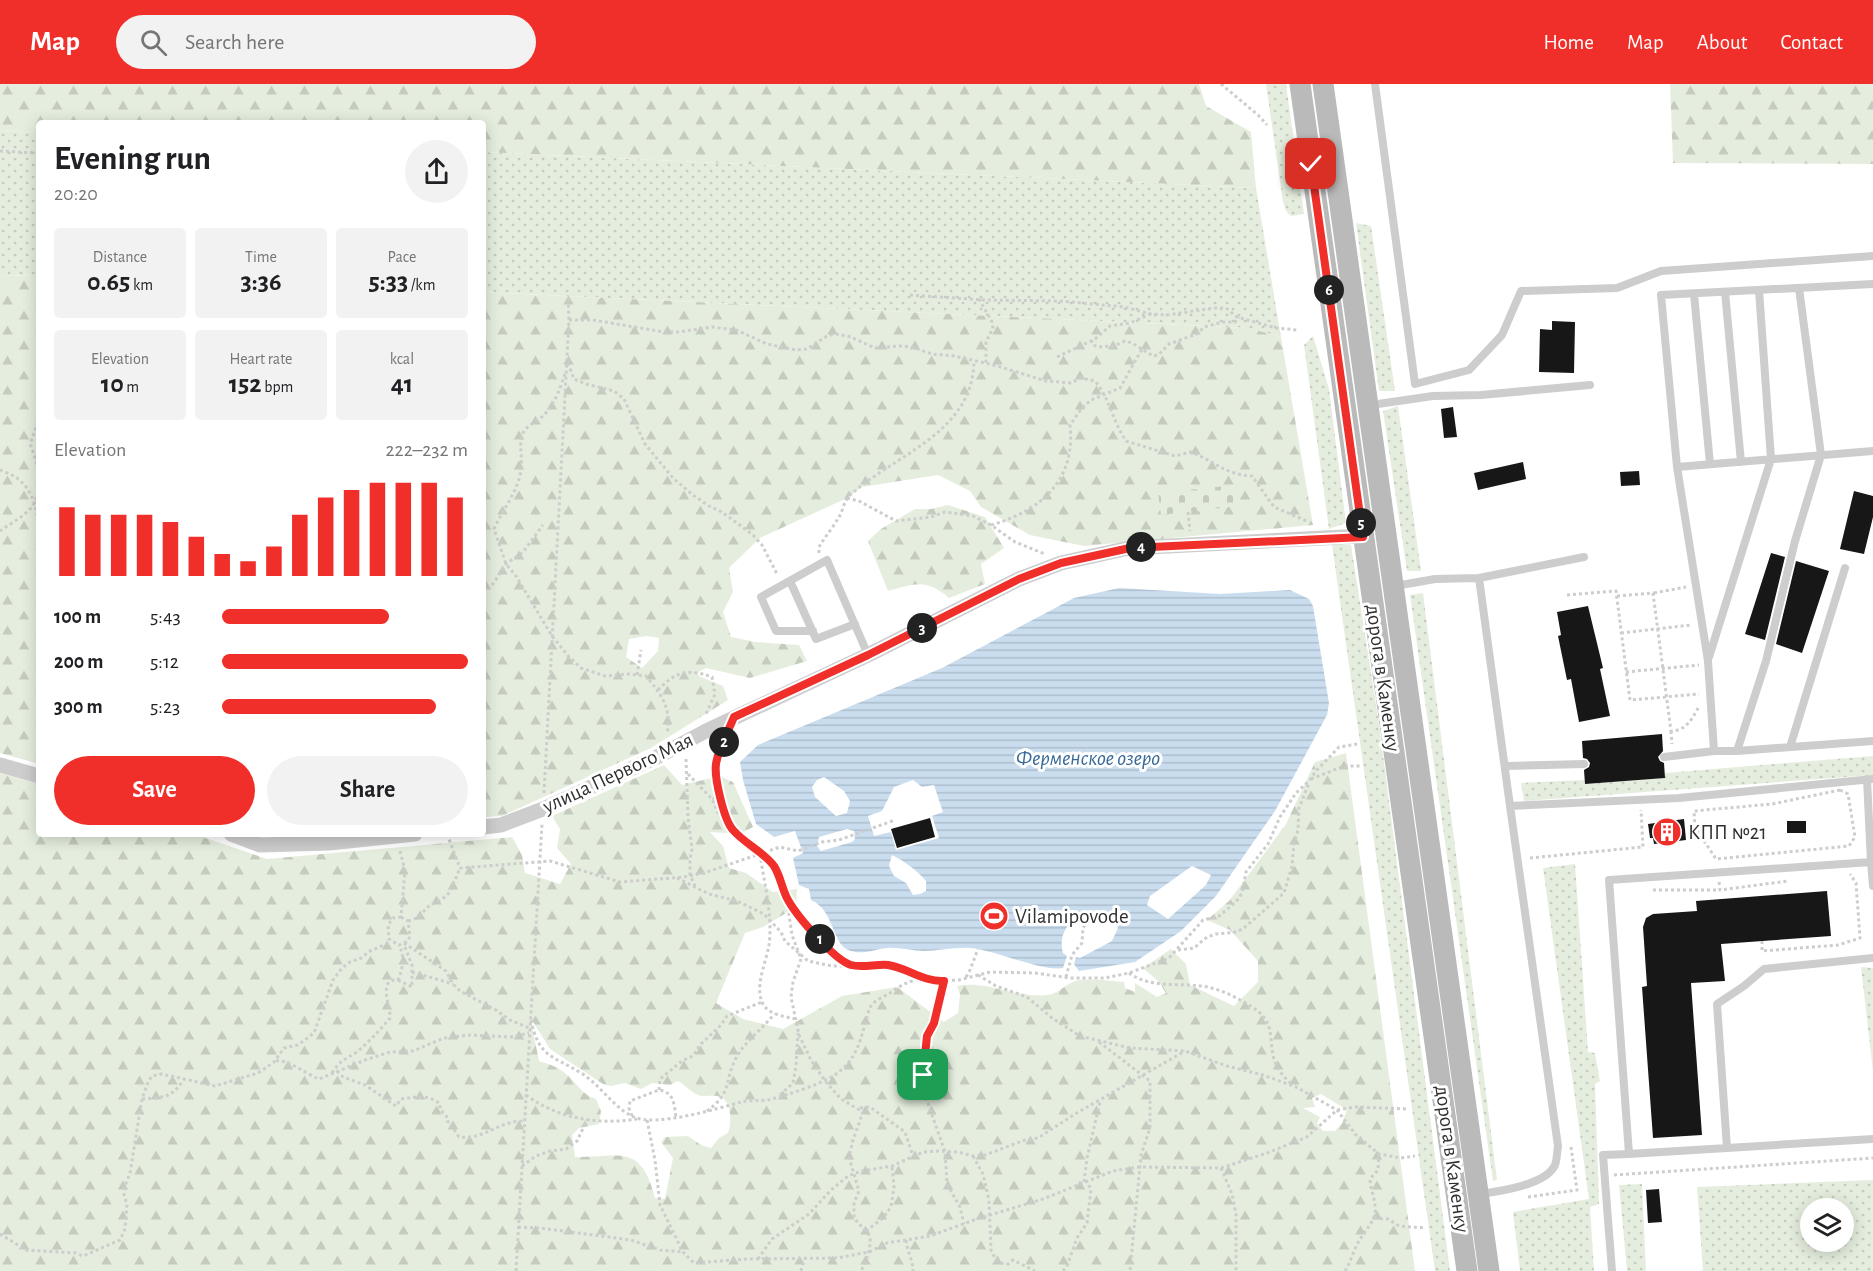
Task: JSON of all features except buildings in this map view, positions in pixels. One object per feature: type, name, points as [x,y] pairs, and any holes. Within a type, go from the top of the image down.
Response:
[{"type":"main road","name":"дорога в Каменку","points":[[1299,84],[1467,1271]]},
{"type":"main road","name":"дорога в Каменку","points":[[1323,84],[1490,1271]]},
{"type":"street","name":"улица Первого Мая","points":[[486,827],[501,825],[542,812],[734,717],[868,655],[1019,579],[1061,563],[1130,548],[1363,537]]},
{"type":"street","points":[[0,765],[36,775]]},
{"type":"street","points":[[239,837],[260,845],[329,843],[386,837]]},
{"type":"lane","points":[[1375,84],[1415,384],[1469,370],[1502,335],[1521,291],[1617,288],[1661,272],[1873,256]]},
{"type":"lane","points":[[1714,751],[1708,661],[1677,467],[1660,295],[1873,284]]},
{"type":"lane","points":[[1737,751],[1766,661],[1795,542],[1821,455],[1799,288]]},
{"type":"lane","points":[[1708,661],[1771,459],[1759,290]]},
{"type":"lane","points":[[1725,292],[1741,462]]},
{"type":"lane","points":[[1694,294],[1710,464]]},
{"type":"lane","points":[[1367,405],[1433,396],[1481,395],[1590,385]]},
{"type":"lane","points":[[1677,467],[1873,451]]},
{"type":"lane","points":[[1394,586],[1435,579],[1479,578],[1584,557]]},
{"type":"lane","points":[[813,631],[776,631],[761,597],[827,560],[868,655]]},
{"type":"lane","points":[[1790,747],[1845,568]]},
{"type":"lane","points":[[1479,578],[1558,1146],[1555,1165],[1546,1177],[1502,1191],[1480,1194]]},
{"type":"lane","points":[[790,581],[816,639],[855,624]]},
{"type":"lane","points":[[1664,757],[1714,751],[1873,741]]},
{"type":"lane","points":[[1504,766],[1584,764]]},
{"type":"lane","points":[[1510,806],[1679,798],[1870,779],[1873,886]]},
{"type":"lane","points":[[1629,1154],[1609,880],[1871,862]]},
{"type":"lane","points":[[1727,1148],[1717,1004],[1764,969],[1873,958]]},
{"type":"lane","points":[[1612,1271],[1603,1155],[1873,1139]]},
{"type":"path","points":[[1221,84],[1267,125]]},
{"type":"path","points":[[0,151],[36,153]]},
{"type":"path","points":[[516,1271],[567,369],[568,295]]},
{"type":"path","points":[[910,295],[1061,301],[1124,307],[1151,314],[1167,315],[1226,308],[1239,317],[1276,328],[1297,330]]},
{"type":"path","points":[[979,299],[993,328],[986,342],[986,363]]},
{"type":"path","points":[[1057,357],[1091,340],[1110,327],[1130,323],[1151,314]]},
{"type":"path","points":[[1091,340],[1093,345],[1098,347],[1114,346],[1125,341],[1153,356],[1158,355],[1168,344],[1197,334],[1204,327],[1222,321],[1235,322],[1239,317]]},
{"type":"path","points":[[569,320],[593,320],[678,333],[712,327],[728,329],[744,333],[757,341],[796,350],[807,349],[827,336],[836,334],[848,336],[875,348],[912,347],[932,354],[986,363],[1046,381],[1071,383],[1081,378],[1095,381],[1106,395],[1113,416],[1126,441],[1174,456],[1191,452],[1223,470],[1240,476],[1252,476],[1274,507],[1319,525]]},
{"type":"path","points":[[991,525],[1006,521],[1037,505],[1050,493],[1061,477],[1069,455],[1070,425],[1091,400],[1120,388],[1142,350]]},
{"type":"path","points":[[820,564],[819,547],[840,514],[847,498],[869,479],[920,447],[955,417],[965,401],[974,372],[974,361]]},
{"type":"path","points":[[567,362],[574,379],[614,391],[624,399],[645,444],[673,478],[693,495],[722,512],[753,535],[768,556],[775,573],[790,581]]},
{"type":"path","points":[[567,369],[556,399],[543,417],[535,421],[523,433],[522,469],[514,495],[502,510],[494,530],[506,564],[516,576],[552,636],[581,668],[605,676],[628,674],[646,676],[658,690],[669,712],[668,732],[659,756]]},
{"type":"path","points":[[36,427],[30,444],[36,458]]},
{"type":"path","points":[[0,470],[18,479],[34,500],[36,510]]},
{"type":"path","points":[[0,531],[32,507],[36,494]]},
{"type":"path","points":[[847,498],[859,501],[896,521],[931,517],[945,512],[973,516],[991,525],[1015,542],[1061,563]]},
{"type":"path","points":[[486,591],[506,564],[523,552],[543,525]]},
{"type":"path","points":[[1617,596],[1653,593],[1696,585]]},
{"type":"path","points":[[1567,595],[1616,591],[1630,700],[1699,694]]},
{"type":"path","points":[[1653,593],[1671,731],[1678,731],[1691,722],[1700,705]]},
{"type":"path","points":[[1621,633],[1703,624]]},
{"type":"path","points":[[637,675],[641,650]]},
{"type":"path","points":[[1626,672],[1696,666],[1708,661]]},
{"type":"path","points":[[658,690],[669,679],[686,672],[697,672],[712,677],[715,694],[706,714],[706,731]]},
{"type":"path","points":[[734,717],[715,766],[726,817],[732,829],[768,859],[776,870],[787,899],[792,935],[801,959],[793,982],[791,998],[798,1031],[811,1060],[825,1081],[842,1099],[863,1112],[849,1157],[859,1191],[854,1203],[854,1218],[870,1236],[869,1252],[861,1271]]},
{"type":"path","points":[[684,742],[692,849],[690,876],[695,886]]},
{"type":"path","points":[[530,1015],[535,1038],[541,1048],[562,1064],[583,1073],[618,1107],[632,1116],[647,1120],[676,1117],[706,1112],[744,1101],[769,1100],[825,1081],[836,1074],[857,1052],[870,1007],[879,998],[913,980],[944,981],[990,972],[1105,978],[1129,973],[1169,958],[1203,920],[1219,916],[1236,902],[1242,893],[1246,872],[1268,844],[1280,817],[1296,793],[1339,747],[1357,744]]},
{"type":"path","points":[[1176,950],[1194,948],[1207,937],[1216,934],[1237,932],[1284,893],[1292,866],[1299,808],[1310,780],[1337,768],[1360,766]]},
{"type":"path","points":[[687,772],[712,800],[719,815],[730,825]]},
{"type":"path","points":[[1716,859],[1849,846],[1855,837],[1848,794],[1840,790],[1772,804],[1694,811],[1695,827],[1716,859],[1720,890]]},
{"type":"path","points":[[1531,868],[1530,857],[1643,848],[1641,800]]},
{"type":"path","points":[[460,868],[549,861],[620,882],[690,876],[780,847],[798,851],[895,820]]},
{"type":"path","points":[[1690,834],[1697,831]]},
{"type":"path","points":[[391,942],[387,932],[389,921],[401,917],[408,921],[417,918],[429,906],[446,897],[450,892],[460,868],[448,837]]},
{"type":"path","points":[[762,853],[769,919],[769,944],[760,985],[760,996],[764,1007],[774,1014],[795,1019]]},
{"type":"path","points":[[401,917],[405,870],[402,856]]},
{"type":"path","points":[[1762,941],[1762,951],[1838,945],[1860,938],[1856,883],[1849,872]]},
{"type":"path","points":[[675,877],[709,894],[737,901],[764,914],[781,932],[785,940],[808,961],[832,966],[887,965],[908,970],[924,979]]},
{"type":"path","points":[[1653,890],[1720,890],[1791,880]]},
{"type":"path","points":[[787,899],[831,952],[840,960],[853,966]]},
{"type":"path","points":[[1066,977],[1072,955],[1082,943],[1083,928],[1089,919]]},
{"type":"path","points":[[402,944],[408,941],[410,936],[408,921]]},
{"type":"path","points":[[0,1234],[26,1250],[76,1253],[83,1256],[120,1240],[125,1229],[127,1204],[124,1195],[125,1186],[130,1173],[142,1099],[152,1076],[161,1074],[215,1086],[258,1073],[274,1062],[284,1048],[298,1045],[314,1033],[333,980],[342,968],[370,951],[391,942],[402,944],[446,971],[460,992],[496,1010],[529,1031]]},
{"type":"path","points":[[334,1072],[346,1056],[356,1052],[380,1032],[390,1018],[386,988],[389,981],[398,980],[412,987],[412,965],[402,944]]},
{"type":"path","points":[[398,980],[403,954],[402,944]]},
{"type":"path","points":[[965,978],[978,949]]},
{"type":"path","points":[[412,972],[453,984]]},
{"type":"path","points":[[1129,973],[1137,979],[1149,982],[1221,990],[1253,1007],[1266,1020],[1271,1030],[1273,1056],[1284,1078],[1337,1110],[1356,1136],[1379,1154],[1401,1158],[1415,1156]]},
{"type":"path","points":[[978,975],[996,986],[1027,997],[1052,1018],[1080,1036],[1130,1048],[1185,1051],[1296,1087]]},
{"type":"path","points":[[944,981],[934,1023],[927,1036],[923,1089],[945,1152],[947,1184],[960,1207],[964,1224]]},
{"type":"path","points":[[659,1090],[660,1079],[682,1061],[693,1056],[727,1016],[762,1002]]},
{"type":"path","points":[[706,1112],[718,1103],[724,1093],[736,1058],[774,1014]]},
{"type":"path","points":[[274,1062],[286,1062],[319,1079],[390,1052],[413,1051],[444,1038],[470,1035],[511,1036],[529,1031]]},
{"type":"path","points":[[779,1096],[793,1083],[798,1031]]},
{"type":"path","points":[[1097,1041],[1150,1081],[1150,1128],[1141,1155],[1130,1271]]},
{"type":"path","points":[[758,1259],[772,1239],[809,1214],[831,1190],[848,1176],[892,1166],[923,1152],[974,1156],[996,1153],[1025,1140],[1038,1138],[1185,1051]]},
{"type":"path","points":[[334,1072],[365,1085],[396,1106],[401,1099],[420,1096],[438,1102],[440,1109],[448,1118],[448,1124],[459,1137],[473,1137],[491,1132],[500,1125],[524,1122]]},
{"type":"path","points":[[142,1099],[160,1099],[169,1096],[177,1090],[184,1079]]},
{"type":"path","points":[[632,1116],[629,1108],[630,1101],[659,1090],[669,1093],[673,1099],[676,1117]]},
{"type":"path","points":[[526,1094],[546,1107],[587,1120],[613,1122],[638,1118]]},
{"type":"path","points":[[1063,1271],[1077,1238],[1088,1224],[1091,1189],[1085,1182],[1087,1158],[1100,1100]]},
{"type":"path","points":[[858,1108],[870,1107],[905,1132],[913,1156]]},
{"type":"path","points":[[647,1120],[655,1160],[660,1205],[683,1252],[694,1263],[837,1258],[869,1252],[887,1243],[930,1236],[1043,1199],[1113,1171],[1140,1167],[1221,1168],[1307,1137],[1337,1110],[1355,1107],[1409,1109]]},
{"type":"path","points":[[522,1166],[544,1153],[566,1149],[577,1141],[587,1120]]},
{"type":"path","points":[[1522,1198],[1577,1190],[1570,1144]]},
{"type":"path","points":[[1344,1271],[1350,1264],[1359,1240],[1374,1218],[1376,1207],[1370,1179],[1378,1170],[1379,1154]]},
{"type":"path","points":[[974,1156],[983,1174],[991,1215],[991,1250],[996,1260],[1008,1264],[1013,1260],[1035,1271]]},
{"type":"path","points":[[1605,1176],[1873,1158]]},
{"type":"path","points":[[866,1231],[883,1218],[891,1207],[895,1178],[892,1166]]},
{"type":"path","points":[[1221,1168],[1232,1194],[1236,1214],[1236,1271]]},
{"type":"path","points":[[1374,1218],[1388,1219],[1399,1226],[1425,1228]]},
{"type":"path","points":[[518,1227],[621,1238],[660,1250],[683,1252]]},
{"type":"path","points":[[906,1240],[907,1252],[913,1262],[913,1271]]},
{"type":"path","points":[[801,1271],[804,1259]]},
{"type":"green space","points":[[0,84],[1199,84],[1206,106],[1251,132],[1256,188],[486,152],[486,120],[36,120],[36,132],[0,130]]},
{"type":"green space","points":[[1266,84],[1286,84],[1304,214],[1291,216],[1286,211],[1283,202]]},
{"type":"green space","points":[[1670,84],[1873,84],[1873,164],[1673,163]]},
{"type":"green space","points":[[0,130],[36,132],[36,276],[0,275]]},
{"type":"green space","points":[[486,152],[1256,188],[1281,337],[1247,328],[486,292]]},
{"type":"green space","points":[[1356,223],[1371,226],[1395,391],[1379,391]]},
{"type":"green space","points":[[0,275],[36,276],[36,763],[0,753]]},
{"type":"green space","points":[[486,292],[1248,328],[1281,337],[1313,525],[1084,546],[1030,535],[981,507],[970,491],[938,475],[862,487],[847,498],[760,538],[729,568],[733,592],[723,612],[731,637],[756,642],[799,645],[807,661],[750,678],[706,668],[698,672],[699,676],[723,686],[728,700],[651,748],[502,816],[486,817]],"holes":[[[647,636],[659,638],[658,651],[642,668],[626,657],[629,639]]]},
{"type":"green space","points":[[1313,336],[1329,389],[1346,523],[1329,529],[1304,345]]},
{"type":"green space","points":[[1398,406],[1421,571],[1407,571],[1383,411]]},
{"type":"green space","points":[[1236,485],[1238,506],[1161,515],[1158,493]]},
{"type":"green space","points":[[948,505],[985,517],[1004,548],[981,564],[985,584],[949,598],[933,587],[920,584],[888,591],[868,541],[881,529],[915,509],[931,509]]},
{"type":"green space","points":[[1332,545],[1351,545],[1379,724],[1450,1271],[1435,1271]]},
{"type":"green space","points":[[1423,593],[1497,1180],[1493,1181],[1410,595]]},
{"type":"green space","points":[[1346,753],[1415,1271],[0,1271],[0,773],[36,783],[36,837],[203,837],[267,859],[512,837],[522,855],[525,873],[560,884],[571,864],[557,848],[560,829],[552,816],[664,765],[682,785],[720,776],[733,782],[753,827],[740,834],[710,832],[723,846],[729,868],[746,873],[773,892],[797,889],[796,907],[763,927],[745,933],[716,1003],[743,1019],[783,1029],[842,996],[897,987],[944,1022],[958,1013],[960,995],[957,986],[980,985],[1036,996],[1051,994],[1070,983],[1097,980],[1124,982],[1125,988],[1135,992],[1135,983],[1157,997],[1166,993],[1158,981],[1143,968],[1171,949],[1186,964],[1190,985],[1234,1006],[1258,982],[1258,961],[1230,930],[1207,920],[1229,901],[1286,824],[1315,762]],"holes":[[[530,1017],[550,1049],[603,1084],[611,1086],[625,1083],[641,1089],[652,1083],[670,1085],[678,1081],[698,1095],[722,1098],[726,1101],[730,1111],[728,1133],[719,1138],[711,1148],[701,1145],[688,1136],[665,1137],[661,1142],[673,1158],[665,1199],[655,1198],[643,1168],[636,1161],[617,1155],[575,1157],[572,1135],[579,1128],[599,1124],[601,1111],[596,1099],[583,1092],[566,1074],[539,1061]],[[1321,1094],[1347,1110],[1342,1123],[1335,1131],[1323,1131],[1317,1124],[1320,1117],[1303,1108],[1315,1107],[1312,1098]]]},
{"type":"green space","points":[[1873,756],[1873,775],[1524,801],[1521,783],[1585,780],[1586,784],[1665,778],[1665,773]]},
{"type":"green space","points":[[1575,864],[1588,1052],[1595,1053],[1600,1081],[1595,1084],[1599,1204],[1590,1207],[1594,1271],[1520,1271],[1513,1212],[1589,1199],[1543,868]]},
{"type":"green space","points":[[1861,967],[1873,968],[1873,1071]]},
{"type":"green space","points":[[1873,1180],[1873,1271],[1701,1271],[1703,1270],[1697,1187]]},
{"type":"green space","points":[[1642,1184],[1646,1271],[1627,1271],[1619,1185]]},
{"type":"water","name":"Ферменское озеро","points":[[1119,588],[1220,594],[1290,590],[1309,599],[1313,606],[1329,703],[1327,715],[1275,811],[1216,896],[1181,931],[1135,962],[1079,971],[1074,964],[1076,957],[1080,958],[1112,941],[1118,928],[1114,919],[1102,913],[1077,918],[1066,929],[1062,943],[1063,953],[1067,956],[1063,968],[1043,967],[970,948],[924,951],[887,948],[861,952],[845,948],[836,936],[825,912],[811,900],[809,889],[799,885],[793,858],[803,853],[795,831],[774,837],[756,824],[740,762],[758,745],[942,668],[1074,598]],"holes":[[[824,777],[844,791],[850,801],[847,813],[836,816],[815,797],[812,787],[817,780]],[[913,780],[922,787],[934,785],[943,812],[932,816],[939,838],[896,850],[891,832],[874,836],[868,816],[882,811],[894,787]],[[847,829],[854,831],[855,839],[852,842],[821,851],[817,846],[819,837]],[[892,855],[910,866],[926,881],[926,891],[913,895],[906,883],[894,876],[889,866]],[[1192,866],[1211,875],[1206,885],[1168,919],[1147,905],[1150,896]]]},
{"type":"place","name":"КПП №21","points":[[1667,832]]},
{"type":"place","name":"Vilamipovode","points":[[994,916]]},
{"type":"route","points":[[923,1075],[927,1036],[934,1023],[944,981],[924,979],[908,970],[887,965],[853,966],[840,960],[831,952],[787,899],[776,870],[768,859],[732,829],[726,817],[715,766],[724,739],[734,717],[868,655],[1019,579],[1061,563],[1130,548],[1363,537],[1311,164]]}]
